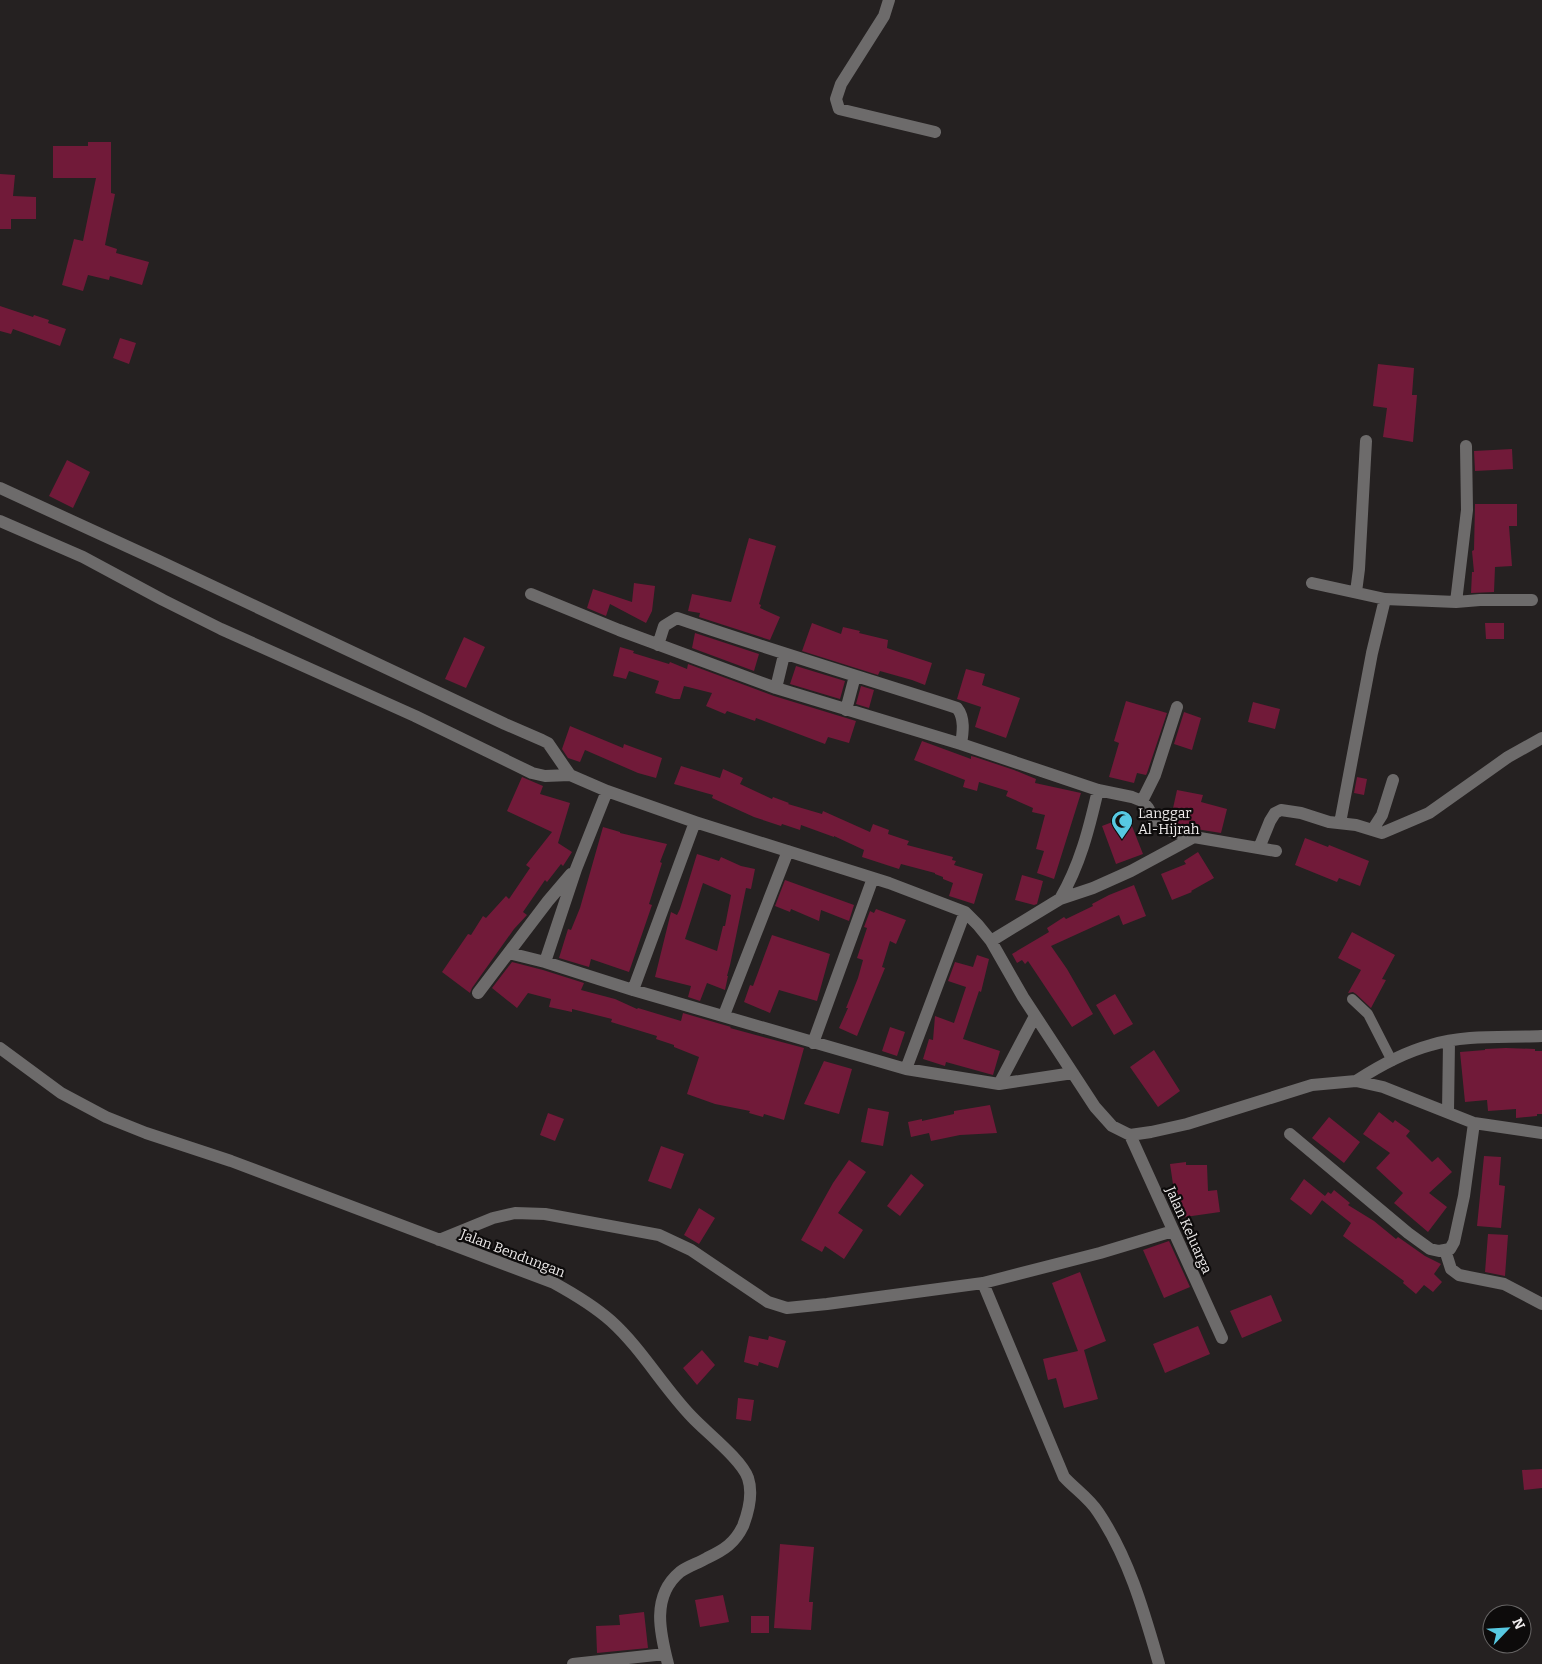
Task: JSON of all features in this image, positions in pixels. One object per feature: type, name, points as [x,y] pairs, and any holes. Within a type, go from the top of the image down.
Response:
[{"type":"street","points":[[889,0],[884,16],[841,84],[836,99],[839,109],[935,132]]},
{"type":"street","points":[[1356,592],[1366,441]]},
{"type":"street","points":[[1456,602],[1467,510],[1466,446]]},
{"type":"street","points":[[0,488],[548,743],[570,775]]},
{"type":"street","points":[[0,521],[82,557],[220,629],[415,716],[532,773],[545,776],[570,775],[607,791],[695,822],[873,878],[965,912],[990,941],[1035,1016],[1095,1106],[1112,1126],[1130,1135],[1186,1124],[1312,1085],[1356,1081],[1383,1086],[1474,1123],[1542,1134]]},
{"type":"street","points":[[1312,583],[1385,599],[1456,602],[1532,600]]},
{"type":"street","points":[[531,594],[658,645],[776,688],[961,744],[1098,790],[1132,797],[1142,801],[1157,824],[1168,830],[1194,837],[1276,851]]},
{"type":"street","points":[[1340,823],[1372,653],[1385,599]]},
{"type":"street","points":[[658,645],[664,626],[678,618],[784,655],[957,708],[961,713],[962,720],[961,744]]},
{"type":"street","points":[[776,688],[784,655]]},
{"type":"street","points":[[846,710],[855,676]]},
{"type":"street","points":[[1142,801],[1155,776],[1177,707]]},
{"type":"street","points":[[1259,848],[1270,821],[1275,813],[1281,810],[1301,813],[1329,822],[1356,824],[1382,833],[1428,813],[1508,757],[1542,738]]},
{"type":"street","points":[[1373,829],[1382,815],[1393,780]]},
{"type":"street","points":[[1060,899],[1072,878],[1098,790]]},
{"type":"street","points":[[545,962],[576,869],[607,791]]},
{"type":"street","points":[[633,990],[695,822]]},
{"type":"street","points":[[990,941],[1060,899],[1093,888],[1132,871],[1194,837]]},
{"type":"street","points":[[724,1015],[788,851]]},
{"type":"street","points":[[478,993],[548,901],[576,869]]},
{"type":"street","points":[[813,1043],[873,878]]},
{"type":"street","points":[[906,1069],[965,912]]},
{"type":"street","points":[[509,953],[906,1069],[999,1084],[1072,1073]]},
{"type":"street","points":[[999,1084],[1035,1016]]},
{"type":"street","points":[[1356,1081],[1373,1070],[1432,1045],[1464,1039],[1542,1036]]},
{"type":"street","points":[[1448,1112],[1449,1042]]},
{"type":"street","name":"Jalan Bendungan","points":[[0,1048],[61,1092],[106,1117],[146,1134],[231,1161],[554,1283],[581,1298],[611,1322],[652,1367],[691,1416],[742,1466],[748,1479],[749,1504],[743,1525],[735,1540],[718,1553],[682,1571],[674,1578],[666,1591],[659,1613],[666,1659]]},
{"type":"street","points":[[1290,1134],[1408,1233],[1430,1249],[1439,1251],[1450,1249],[1454,1242],[1464,1196],[1474,1123]]},
{"type":"street","name":"Jalan Keluarga","points":[[1130,1135],[1222,1338]]},
{"type":"street","points":[[439,1240],[493,1218],[515,1213],[545,1214],[649,1234],[659,1236],[690,1250],[768,1302],[787,1308],[983,1284],[1100,1253],[1173,1231]]},
{"type":"street","points":[[1445,1250],[1451,1269],[1459,1275],[1504,1284],[1542,1304]]},
{"type":"street","points":[[983,1284],[1064,1477],[1092,1505],[1117,1542],[1146,1619],[1159,1664]]},
{"type":"street","points":[[573,1664],[666,1659]]},
{"type":"lane","points":[[1352,999],[1368,1014],[1392,1061]]},
{"type":"building","points":[[88,142],[111,142],[111,193],[115,194],[105,245],[117,249],[116,253],[149,262],[142,285],[110,276],[109,280],[88,275],[83,291],[62,285],[74,239],[83,241],[96,178],[53,178],[53,146],[88,146]]},
{"type":"building","points":[[0,174],[15,175],[13,196],[36,197],[36,219],[11,219],[11,229],[0,229]]},
{"type":"building","points":[[0,306],[33,317],[34,315],[49,320],[48,323],[66,329],[60,346],[13,329],[11,334],[0,331]]},
{"type":"building","points":[[120,338],[136,343],[129,364],[113,358]]},
{"type":"building","points":[[1378,364],[1414,368],[1412,395],[1417,395],[1413,442],[1383,437],[1387,408],[1373,406]]},
{"type":"building","points":[[1512,449],[1513,469],[1475,471],[1474,451]]},
{"type":"building","points":[[67,460],[90,472],[73,508],[49,496]]},
{"type":"building","points":[[1475,504],[1517,504],[1517,526],[1509,526],[1512,566],[1495,567],[1494,592],[1471,593],[1472,572],[1474,572],[1472,551],[1474,550]]},
{"type":"building","points":[[749,538],[776,546],[759,604],[761,605],[760,608],[780,617],[770,640],[699,617],[700,613],[688,611],[692,594],[731,602]]},
{"type":"building","points":[[634,583],[655,586],[652,611],[646,623],[610,604],[606,616],[587,608],[593,589],[632,602]]},
{"type":"building","points":[[812,623],[841,634],[843,627],[888,640],[887,648],[932,663],[925,685],[880,671],[878,675],[802,651]]},
{"type":"building","points":[[1485,623],[1504,623],[1504,639],[1486,639]]},
{"type":"building","points":[[695,633],[759,654],[754,671],[692,648]]},
{"type":"building","points":[[464,637],[485,647],[466,688],[445,679]]},
{"type":"building","points":[[620,647],[634,651],[633,653],[669,664],[670,662],[687,669],[688,664],[774,696],[856,721],[849,743],[828,737],[825,744],[756,718],[755,721],[727,711],[725,714],[706,706],[712,693],[684,686],[680,699],[674,699],[655,693],[659,681],[629,671],[626,679],[613,676]]},
{"type":"building","points":[[796,666],[845,681],[840,699],[790,684]]},
{"type":"building","points":[[966,669],[985,674],[982,685],[1020,698],[1006,738],[975,727],[981,707],[957,699]]},
{"type":"building","points":[[861,686],[874,690],[869,708],[856,704]]},
{"type":"building","points":[[1126,701],[1167,713],[1147,773],[1146,775],[1137,773],[1134,783],[1109,777],[1119,743],[1114,741]]},
{"type":"building","points":[[1253,702],[1280,709],[1275,729],[1248,722]]},
{"type":"building","points":[[1184,712],[1201,718],[1192,750],[1174,744]]},
{"type":"building","points":[[570,726],[623,748],[624,744],[662,758],[656,778],[638,773],[585,750],[580,762],[568,758],[562,749]]},
{"type":"building","points":[[922,741],[971,759],[971,756],[1014,770],[1036,779],[1035,783],[1081,793],[1054,879],[1037,873],[1044,851],[1036,849],[1045,815],[1032,812],[1033,808],[1006,796],[1008,791],[979,782],[977,791],[963,787],[965,780],[914,760]]},
{"type":"building","points":[[681,766],[720,778],[723,769],[743,778],[740,784],[772,799],[773,797],[788,804],[822,814],[823,811],[870,832],[873,824],[889,830],[888,834],[909,841],[907,845],[953,857],[952,860],[956,861],[954,865],[983,874],[974,904],[949,896],[953,883],[935,873],[901,864],[899,869],[862,857],[864,850],[834,836],[801,825],[800,830],[782,824],[781,826],[754,817],[712,798],[713,795],[674,784]]},
{"type":"building","points":[[522,777],[543,786],[540,794],[570,803],[558,843],[572,852],[563,866],[561,864],[547,882],[545,880],[523,912],[527,915],[514,929],[470,993],[442,972],[468,934],[471,935],[483,916],[486,918],[506,896],[509,899],[530,868],[526,865],[552,832],[507,811]]},
{"type":"building","points":[[1357,777],[1367,779],[1364,795],[1354,793]]},
{"type":"building","points":[[1177,790],[1203,795],[1201,802],[1227,809],[1221,833],[1170,822]]},
{"type":"building","name":"Langgar Al-Hijrah","points":[[1128,816],[1143,854],[1116,864],[1102,826]]},
{"type":"building","points":[[603,827],[667,844],[660,862],[662,863],[649,904],[652,905],[629,972],[591,959],[589,967],[559,958],[568,929],[571,930],[580,908]]},
{"type":"building","points":[[1305,838],[1328,847],[1329,845],[1369,861],[1360,886],[1339,878],[1337,882],[1295,865]]},
{"type":"building","points":[[1198,852],[1214,878],[1192,892],[1172,900],[1161,874],[1186,864],[1184,861]]},
{"type":"building","points":[[697,854],[719,861],[721,857],[741,866],[755,869],[751,889],[746,888],[725,990],[707,983],[700,1001],[688,997],[691,986],[655,977],[671,912],[677,915]],"holes":[[[703,883],[731,895],[725,926],[723,926],[717,951],[685,939]]]},
{"type":"building","points":[[1022,875],[1043,881],[1037,904],[1034,905],[1015,900]]},
{"type":"building","points":[[785,880],[854,905],[849,921],[821,910],[819,921],[791,909],[790,912],[775,906]]},
{"type":"building","points":[[1134,885],[1146,916],[1123,925],[1119,915],[1051,946],[1067,969],[1093,1014],[1072,1027],[1028,961],[1025,964],[1022,960],[1017,963],[1012,954],[1049,932],[1047,928],[1064,917],[1066,919],[1093,906],[1092,904],[1109,895]]},
{"type":"building","points":[[876,909],[906,920],[896,944],[890,941],[882,967],[885,968],[857,1036],[839,1028],[848,1008],[846,1008],[863,960],[857,958],[867,928],[864,927],[870,911],[874,913]]},
{"type":"building","points":[[1352,932],[1395,955],[1382,979],[1386,980],[1371,1008],[1353,992],[1348,993],[1361,970],[1338,958]]},
{"type":"building","points":[[772,935],[830,954],[817,1001],[779,990],[770,1013],[744,1002],[750,985],[753,986]]},
{"type":"building","points":[[977,955],[989,959],[981,992],[979,991],[963,1039],[1000,1051],[993,1075],[946,1062],[945,1066],[923,1059],[929,1039],[933,1040],[935,1016],[954,1023],[966,987],[948,981],[955,962],[973,967]]},
{"type":"building","points":[[512,962],[584,983],[581,990],[615,999],[637,1009],[681,1021],[683,1013],[804,1048],[784,1120],[764,1114],[763,1117],[749,1113],[750,1111],[715,1104],[687,1094],[699,1057],[656,1039],[657,1036],[611,1022],[612,1019],[572,1009],[572,1012],[549,1007],[551,999],[528,993],[517,1008],[492,988]]},
{"type":"building","points":[[1115,994],[1133,1024],[1114,1035],[1096,1005]]},
{"type":"building","points":[[890,1027],[905,1032],[897,1056],[882,1051]]},
{"type":"building","points":[[1506,1048],[1542,1051],[1542,1114],[1516,1118],[1516,1109],[1488,1111],[1487,1100],[1465,1102],[1460,1052]]},
{"type":"building","points":[[1154,1050],[1180,1091],[1158,1107],[1130,1067]]},
{"type":"building","points":[[824,1061],[852,1069],[839,1114],[804,1104]]},
{"type":"building","points":[[990,1105],[997,1133],[960,1135],[931,1141],[929,1133],[911,1137],[908,1122],[922,1119],[922,1121],[954,1114],[954,1111]]},
{"type":"building","points":[[868,1108],[889,1112],[883,1146],[861,1142]]},
{"type":"building","points":[[1379,1112],[1393,1123],[1395,1120],[1410,1131],[1406,1136],[1432,1162],[1438,1157],[1452,1172],[1429,1193],[1447,1207],[1428,1232],[1394,1203],[1403,1193],[1376,1168],[1390,1153],[1363,1134]]},
{"type":"building","points":[[548,1113],[564,1119],[555,1141],[540,1135]]},
{"type":"building","points":[[1329,1117],[1360,1142],[1344,1163],[1312,1138]]},
{"type":"building","points":[[661,1146],[684,1154],[671,1189],[648,1181]]},
{"type":"building","points":[[1484,1156],[1501,1157],[1499,1185],[1505,1186],[1501,1228],[1477,1226]]},
{"type":"building","points":[[849,1160],[866,1172],[838,1213],[863,1230],[844,1259],[825,1246],[822,1252],[801,1240],[833,1183]]},
{"type":"building","points":[[1186,1162],[1186,1165],[1207,1165],[1208,1191],[1217,1190],[1220,1212],[1178,1218],[1170,1164]]},
{"type":"building","points":[[911,1174],[924,1185],[900,1216],[887,1206]]},
{"type":"building","points":[[1304,1179],[1325,1196],[1311,1215],[1290,1199]]},
{"type":"building","points":[[1334,1190],[1350,1203],[1348,1205],[1374,1221],[1396,1239],[1398,1237],[1425,1256],[1441,1264],[1434,1274],[1442,1282],[1433,1292],[1424,1285],[1416,1294],[1403,1283],[1404,1281],[1343,1236],[1351,1223],[1322,1200],[1328,1192],[1331,1194]]},
{"type":"building","points":[[699,1208],[715,1218],[699,1244],[684,1235]]},
{"type":"building","points":[[1488,1234],[1508,1235],[1505,1276],[1485,1272]]},
{"type":"building","points":[[1169,1241],[1190,1287],[1164,1298],[1143,1250]]},
{"type":"building","points":[[1080,1272],[1106,1341],[1084,1350],[1098,1399],[1064,1408],[1056,1378],[1048,1380],[1043,1359],[1078,1351],[1052,1283]]},
{"type":"building","points":[[1271,1295],[1282,1321],[1242,1338],[1230,1311]]},
{"type":"building","points":[[1198,1326],[1210,1354],[1165,1373],[1153,1344]]},
{"type":"building","points":[[749,1336],[768,1340],[769,1336],[786,1341],[778,1368],[759,1362],[758,1366],[744,1362]]},
{"type":"building","points":[[702,1350],[715,1365],[697,1385],[683,1368]]},
{"type":"building","points":[[738,1398],[754,1400],[751,1421],[736,1419]]},
{"type":"building","points":[[1542,1469],[1542,1488],[1524,1490],[1522,1470]]},
{"type":"building","points":[[780,1544],[814,1547],[809,1602],[813,1602],[811,1630],[774,1628]]},
{"type":"building","points":[[723,1595],[729,1622],[700,1627],[695,1600]]},
{"type":"building","points":[[644,1612],[648,1648],[597,1653],[596,1626],[620,1625],[619,1615]]},
{"type":"building","points":[[751,1616],[769,1616],[769,1633],[751,1633]]},
{"type":"place","name":"Langgar Al-Hijrah","points":[[1122,840]]}]
